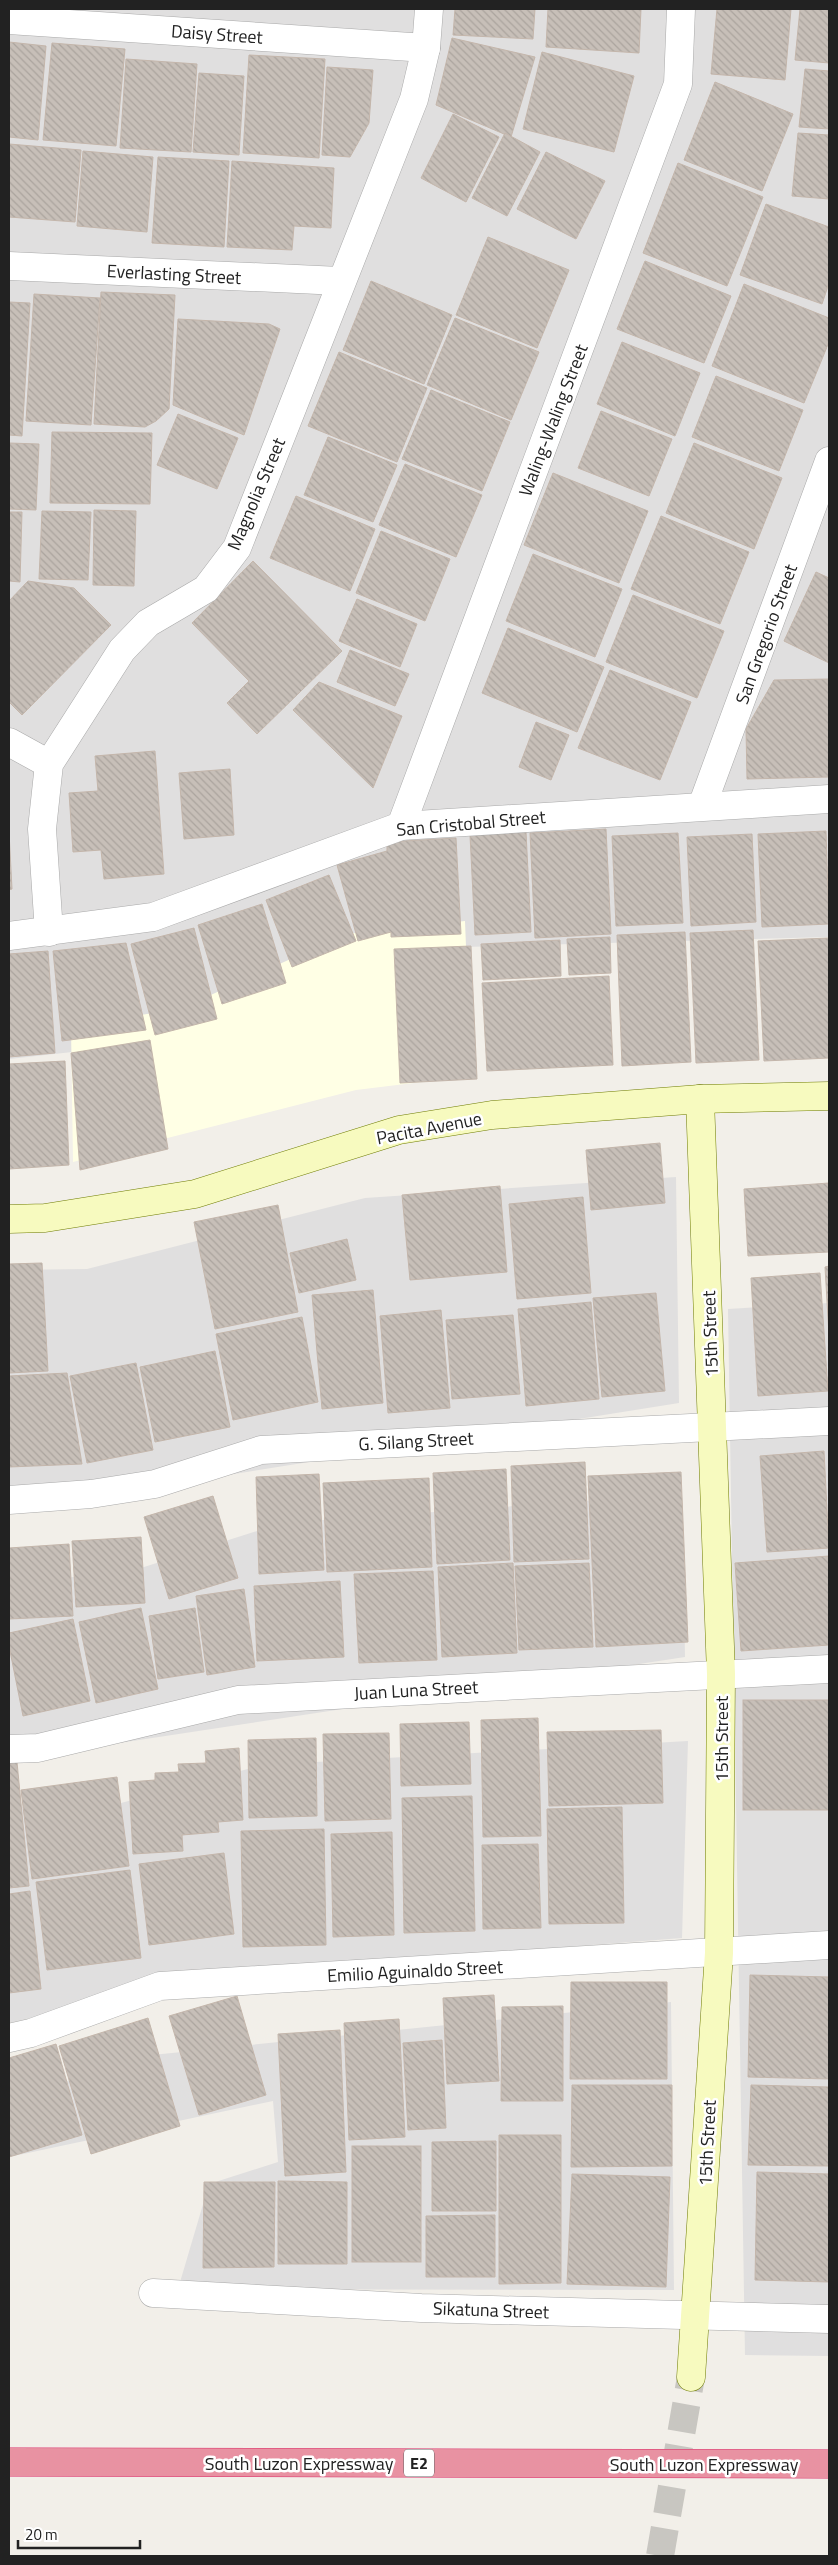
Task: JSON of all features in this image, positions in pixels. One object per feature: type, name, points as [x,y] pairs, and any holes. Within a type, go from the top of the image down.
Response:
[{"type":"highway","name":"South Luzon Expressway","points":[[9,2462],[829,2464]]},
{"type":"street","name":"Magnolia Street","points":[[49,932],[42,829],[49,764],[122,650],[148,623],[206,589],[236,548],[340,281],[414,99],[426,48],[429,9]]},
{"type":"street","name":"Waling-Waling Street","points":[[401,826],[678,84],[681,9]]},
{"type":"street","name":"Daisy Street","points":[[9,20],[426,48]]},
{"type":"street","name":"Everlasting Street","points":[[9,266],[340,281]]},
{"type":"street","name":"San Gregorio Street","points":[[702,806],[829,462]]},
{"type":"street","points":[[9,742],[49,764]]},
{"type":"street","name":"San Cristobal Street","points":[[9,936],[153,918],[401,826],[829,798]]},
{"type":"street","name":"Pacita Avenue","points":[[9,1219],[45,1218],[195,1194],[399,1130],[492,1115],[700,1099],[829,1096]]},
{"type":"street","name":"15th Street","points":[[691,2378],[697,2316],[719,1953],[721,1674],[714,1426],[700,1099]]},
{"type":"street","name":"G. Silang Street","points":[[9,1500],[91,1494],[156,1484],[261,1450],[829,1420]]},
{"type":"street","name":"Juan Luna Street","points":[[9,1750],[38,1748],[238,1700],[829,1669]]},
{"type":"street","name":"Emilio Aguinaldo Street","points":[[9,2038],[31,2033],[160,1986],[829,1945]]},
{"type":"street","name":"Sikatuna Street","points":[[153,2293],[421,2308],[829,2319]]},
{"type":"shaded area","points":[[9,9],[829,9],[829,937],[394,949],[217,1036],[9,1059]]},
{"type":"shaded area","points":[[465,921],[471,1076],[356,1090],[73,1162],[71,1027],[182,1008],[346,934]]},
{"type":"shaded area","points":[[676,1177],[679,1403],[115,1493],[9,1496],[9,1270],[87,1269],[365,1198]]},
{"type":"shaded area","points":[[829,1303],[829,2356],[745,2355],[728,1309]]},
{"type":"shaded area","points":[[682,1494],[685,1657],[60,1752],[9,1755],[9,1580],[119,1575],[282,1523]]},
{"type":"shaded area","points":[[688,1741],[682,1938],[219,1974],[9,2023],[9,1807],[121,1803],[263,1765]]},
{"type":"shaded area","points":[[671,2002],[674,2290],[178,2289],[209,2184],[278,2162],[273,2101],[9,2157],[9,2099],[152,2055]]},
{"type":"building","points":[[455,9],[535,9],[533,39],[453,35]]},
{"type":"building","points":[[548,9],[641,9],[639,53],[546,47]]},
{"type":"building","points":[[717,9],[791,9],[785,80],[711,74]]},
{"type":"building","points":[[800,9],[829,9],[829,63],[795,60]]},
{"type":"building","points":[[452,38],[535,57],[511,137],[436,105]]},
{"type":"building","points":[[9,42],[46,46],[38,140],[9,137]]},
{"type":"building","points":[[52,43],[125,49],[116,146],[43,140]]},
{"type":"building","points":[[542,52],[634,76],[614,152],[523,129]]},
{"type":"building","points":[[249,55],[325,59],[319,158],[243,153]]},
{"type":"building","points":[[126,59],[197,64],[191,152],[120,148]]},
{"type":"building","points":[[327,67],[373,70],[369,123],[350,157],[322,155]]},
{"type":"building","points":[[805,69],[829,71],[829,129],[799,127]]},
{"type":"building","points":[[199,73],[244,76],[239,155],[193,152]]},
{"type":"building","points":[[715,82],[793,114],[762,191],[684,160]]},
{"type":"building","points":[[453,114],[499,137],[466,202],[421,178]]},
{"type":"building","points":[[505,133],[540,152],[507,216],[472,198]]},
{"type":"building","points":[[798,133],[829,135],[829,199],[792,196]]},
{"type":"building","points":[[9,144],[81,150],[75,222],[9,217]]},
{"type":"building","points":[[83,151],[153,157],[147,232],[77,226]]},
{"type":"building","points":[[546,152],[605,181],[576,239],[517,209]]},
{"type":"building","points":[[158,157],[229,161],[224,247],[152,243]]},
{"type":"building","points":[[232,161],[334,168],[331,228],[294,226],[292,250],[227,247]]},
{"type":"building","points":[[678,163],[763,197],[727,286],[643,253]]},
{"type":"building","points":[[766,204],[829,227],[829,283],[822,304],[740,275]]},
{"type":"building","points":[[488,237],[569,270],[537,348],[456,315]]},
{"type":"building","points":[[645,261],[731,296],[704,363],[617,329]]},
{"type":"building","points":[[371,281],[452,315],[424,384],[343,350]]},
{"type":"building","points":[[744,284],[829,318],[829,342],[804,403],[712,366]]},
{"type":"building","points":[[101,292],[175,295],[169,409],[156,421],[145,427],[94,424]]},
{"type":"building","points":[[34,294],[100,298],[91,425],[26,421]]},
{"type":"building","points":[[9,302],[30,303],[22,436],[9,435]]},
{"type":"building","points":[[455,318],[539,352],[511,420],[427,385]]},
{"type":"building","points":[[178,319],[269,324],[280,329],[244,435],[173,405]]},
{"type":"building","points":[[622,342],[700,373],[675,436],[597,404]]},
{"type":"building","points":[[339,352],[427,388],[397,462],[308,426]]},
{"type":"building","points":[[716,376],[803,410],[779,471],[692,437]]},
{"type":"building","points":[[431,390],[510,422],[482,491],[402,459]]},
{"type":"building","points":[[601,411],[672,439],[649,496],[578,468]]},
{"type":"building","points":[[178,414],[238,438],[217,489],[157,465]]},
{"type":"building","points":[[52,432],[152,433],[150,504],[50,503]]},
{"type":"building","points":[[328,437],[397,465],[373,522],[304,495]]},
{"type":"building","points":[[9,443],[39,444],[36,510],[9,509]]},
{"type":"building","points":[[694,443],[782,478],[754,549],[666,513]]},
{"type":"building","points":[[405,464],[482,495],[456,557],[379,525]]},
{"type":"building","points":[[553,473],[648,511],[619,583],[524,545]]},
{"type":"building","points":[[296,496],[375,529],[350,591],[270,558]]},
{"type":"building","points":[[94,510],[136,511],[134,586],[93,585]]},
{"type":"building","points":[[42,511],[91,512],[88,580],[39,579]]},
{"type":"building","points":[[9,512],[22,512],[20,582],[9,581]]},
{"type":"building","points":[[661,516],[749,552],[720,624],[631,589]]},
{"type":"building","points":[[381,531],[450,559],[425,621],[356,593]]},
{"type":"building","points":[[533,554],[622,589],[595,657],[506,621]]},
{"type":"building","points":[[253,561],[342,651],[257,734],[227,703],[249,681],[192,623]]},
{"type":"building","points":[[816,572],[829,578],[829,663],[784,641]]},
{"type":"building","points":[[28,581],[74,588],[111,625],[22,715],[9,702],[9,601]]},
{"type":"building","points":[[633,595],[724,631],[697,698],[606,662]]},
{"type":"building","points":[[357,599],[417,624],[400,667],[339,641]]},
{"type":"building","points":[[508,628],[604,667],[577,732],[482,693]]},
{"type":"building","points":[[350,650],[409,674],[395,706],[337,682]]},
{"type":"building","points":[[610,670],[691,702],[660,780],[578,748]]},
{"type":"building","points":[[829,679],[829,777],[747,779],[746,729],[774,680]]},
{"type":"building","points":[[319,682],[402,716],[373,788],[293,710]]},
{"type":"building","points":[[536,722],[569,735],[551,780],[519,767]]},
{"type":"building","points":[[155,751],[164,874],[104,879],[101,850],[73,852],[69,793],[98,791],[95,756]]},
{"type":"building","points":[[230,769],[234,835],[184,839],[179,773]]},
{"type":"building","points":[[606,829],[611,934],[535,938],[530,833]]},
{"type":"building","points":[[826,831],[829,924],[762,927],[758,834]]},
{"type":"building","points":[[9,832],[12,889],[9,890]]},
{"type":"building","points":[[526,832],[531,932],[475,935],[470,835]]},
{"type":"building","points":[[678,833],[683,923],[616,926],[612,836]]},
{"type":"building","points":[[752,834],[756,922],[691,926],[687,837]]},
{"type":"building","points":[[456,838],[461,934],[391,937],[391,932],[358,941],[337,865],[387,851],[387,842]]},
{"type":"building","points":[[329,875],[356,941],[292,967],[266,900]]},
{"type":"building","points":[[262,904],[286,983],[222,1004],[198,925]]},
{"type":"building","points":[[194,928],[217,1019],[155,1035],[131,944]]},
{"type":"building","points":[[753,930],[759,1060],[696,1063],[690,933]]},
{"type":"building","points":[[685,932],[691,1062],[622,1066],[617,935]]},
{"type":"building","points":[[610,937],[611,973],[569,975],[567,939]]},
{"type":"building","points":[[829,938],[829,1058],[764,1061],[758,941]]},
{"type":"building","points":[[560,940],[561,976],[483,980],[481,944]]},
{"type":"building","points":[[126,943],[146,1030],[62,1041],[53,951]]},
{"type":"building","points":[[471,946],[477,1079],[400,1083],[394,949]]},
{"type":"building","points":[[48,951],[55,1053],[9,1057],[9,954]]},
{"type":"building","points":[[609,976],[613,1065],[487,1071],[482,983]]},
{"type":"building","points":[[150,1040],[168,1149],[80,1170],[71,1053]]},
{"type":"building","points":[[65,1061],[69,1165],[9,1169],[9,1064]]},
{"type":"building","points":[[660,1143],[665,1203],[591,1210],[586,1150]]},
{"type":"building","points":[[829,1183],[829,1252],[748,1256],[744,1189]]},
{"type":"building","points":[[500,1186],[507,1272],[410,1280],[402,1195]]},
{"type":"building","points":[[583,1197],[591,1293],[517,1299],[509,1204]]},
{"type":"building","points":[[278,1205],[298,1312],[215,1329],[194,1222]]},
{"type":"building","points":[[347,1239],[356,1280],[299,1293],[290,1253]]},
{"type":"building","points":[[42,1263],[48,1371],[9,1373],[9,1264]]},
{"type":"building","points":[[829,1266],[829,1335],[825,1267]]},
{"type":"building","points":[[820,1273],[828,1391],[758,1396],[751,1278]]},
{"type":"building","points":[[373,1290],[383,1403],[322,1409],[312,1295]]},
{"type":"building","points":[[656,1293],[665,1391],[602,1397],[593,1298]]},
{"type":"building","points":[[591,1302],[599,1399],[526,1406],[518,1309]]},
{"type":"building","points":[[441,1310],[450,1408],[388,1413],[380,1316]]},
{"type":"building","points":[[513,1315],[520,1394],[452,1399],[446,1320]]},
{"type":"building","points":[[302,1317],[318,1402],[233,1420],[216,1334]]},
{"type":"building","points":[[215,1351],[230,1427],[155,1442],[140,1367]]},
{"type":"building","points":[[136,1363],[153,1450],[87,1463],[70,1376]]},
{"type":"building","points":[[67,1373],[82,1464],[9,1467],[9,1376]]},
{"type":"building","points":[[824,1451],[829,1548],[767,1552],[760,1456]]},
{"type":"building","points":[[585,1462],[589,1559],[514,1562],[511,1466]]},
{"type":"building","points":[[506,1469],[510,1560],[437,1564],[433,1473]]},
{"type":"building","points":[[681,1472],[688,1642],[596,1647],[588,1476]]},
{"type":"building","points":[[319,1474],[324,1570],[259,1574],[256,1477]]},
{"type":"building","points":[[429,1478],[432,1567],[327,1572],[323,1483]]},
{"type":"building","points":[[213,1496],[238,1578],[169,1599],[144,1517]]},
{"type":"building","points":[[141,1537],[145,1603],[76,1607],[72,1541]]},
{"type":"building","points":[[69,1544],[73,1616],[9,1619],[9,1548]]},
{"type":"building","points":[[829,1556],[829,1645],[741,1651],[735,1563]]},
{"type":"building","points":[[513,1563],[517,1653],[442,1657],[438,1567]]},
{"type":"building","points":[[589,1563],[593,1647],[519,1650],[515,1566]]},
{"type":"building","points":[[433,1571],[437,1660],[359,1663],[354,1574]]},
{"type":"building","points":[[340,1581],[344,1657],[257,1661],[254,1586]]},
{"type":"building","points":[[244,1589],[255,1667],[207,1675],[196,1596]]},
{"type":"building","points":[[141,1608],[158,1689],[96,1703],[79,1622]]},
{"type":"building","points":[[195,1608],[204,1672],[158,1679],[149,1616]]},
{"type":"building","points":[[73,1619],[90,1701],[23,1716],[9,1646],[9,1633]]},
{"type":"building","points":[[743,1700],[829,1700],[829,1810],[743,1810]]},
{"type":"building","points":[[538,1718],[541,1836],[483,1837],[481,1720]]},
{"type":"building","points":[[469,1722],[471,1784],[401,1786],[400,1724]]},
{"type":"building","points":[[661,1730],[663,1803],[549,1806],[547,1732]]},
{"type":"building","points":[[389,1733],[391,1819],[325,1821],[323,1734]]},
{"type":"building","points":[[316,1738],[317,1816],[249,1818],[248,1740]]},
{"type":"building","points":[[239,1748],[243,1820],[218,1822],[219,1832],[182,1835],[183,1851],[133,1854],[129,1782],[155,1780],[155,1773],[179,1772],[178,1764],[206,1763],[205,1751]]},
{"type":"building","points":[[17,1762],[29,1886],[9,1888],[9,1763]]},
{"type":"building","points":[[117,1777],[129,1866],[32,1879],[21,1790]]},
{"type":"building","points":[[472,1796],[475,1931],[404,1933],[402,1798]]},
{"type":"building","points":[[622,1807],[624,1923],[549,1924],[547,1809]]},
{"type":"building","points":[[324,1829],[326,1945],[243,1947],[241,1831]]},
{"type":"building","points":[[392,1832],[394,1935],[333,1937],[331,1834]]},
{"type":"building","points":[[538,1844],[541,1928],[483,1929],[482,1845]]},
{"type":"building","points":[[224,1853],[234,1934],[149,1945],[139,1864]]},
{"type":"building","points":[[130,1870],[141,1958],[47,1970],[36,1882]]},
{"type":"building","points":[[30,1891],[41,1989],[9,1993],[9,1894]]},
{"type":"building","points":[[750,1975],[829,1977],[829,2079],[748,2077]]},
{"type":"building","points":[[571,1982],[667,1982],[667,2079],[570,2079]]},
{"type":"building","points":[[494,1995],[499,2081],[447,2084],[443,1998]]},
{"type":"building","points":[[237,1996],[266,2095],[199,2115],[169,2016]]},
{"type":"building","points":[[563,2006],[563,2101],[501,2101],[502,2007]]},
{"type":"building","points":[[148,2018],[180,2126],[91,2154],[59,2046]]},
{"type":"building","points":[[399,2019],[405,2137],[349,2140],[344,2023]]},
{"type":"building","points":[[340,2030],[346,2172],[285,2176],[278,2034]]},
{"type":"building","points":[[442,2040],[446,2128],[408,2130],[403,2043]]},
{"type":"building","points":[[56,2044],[82,2135],[9,2157],[9,2058]]},
{"type":"building","points":[[572,2085],[672,2085],[672,2166],[571,2167]]},
{"type":"building","points":[[751,2085],[829,2087],[829,2166],[748,2165]]},
{"type":"building","points":[[499,2135],[561,2135],[561,2283],[499,2284]]},
{"type":"building","points":[[496,2141],[496,2211],[432,2211],[432,2142]]},
{"type":"building","points":[[352,2146],[421,2146],[421,2262],[352,2262]]},
{"type":"building","points":[[757,2172],[829,2174],[829,2282],[755,2280]]},
{"type":"building","points":[[572,2174],[670,2177],[666,2287],[567,2284]]},
{"type":"building","points":[[278,2181],[347,2182],[347,2264],[278,2264]]},
{"type":"building","points":[[204,2182],[275,2182],[274,2267],[203,2268]]},
{"type":"building","points":[[495,2215],[495,2277],[426,2277],[426,2216]]},
{"type":"tunnel","points":[[660,2556],[691,2377]]}]
